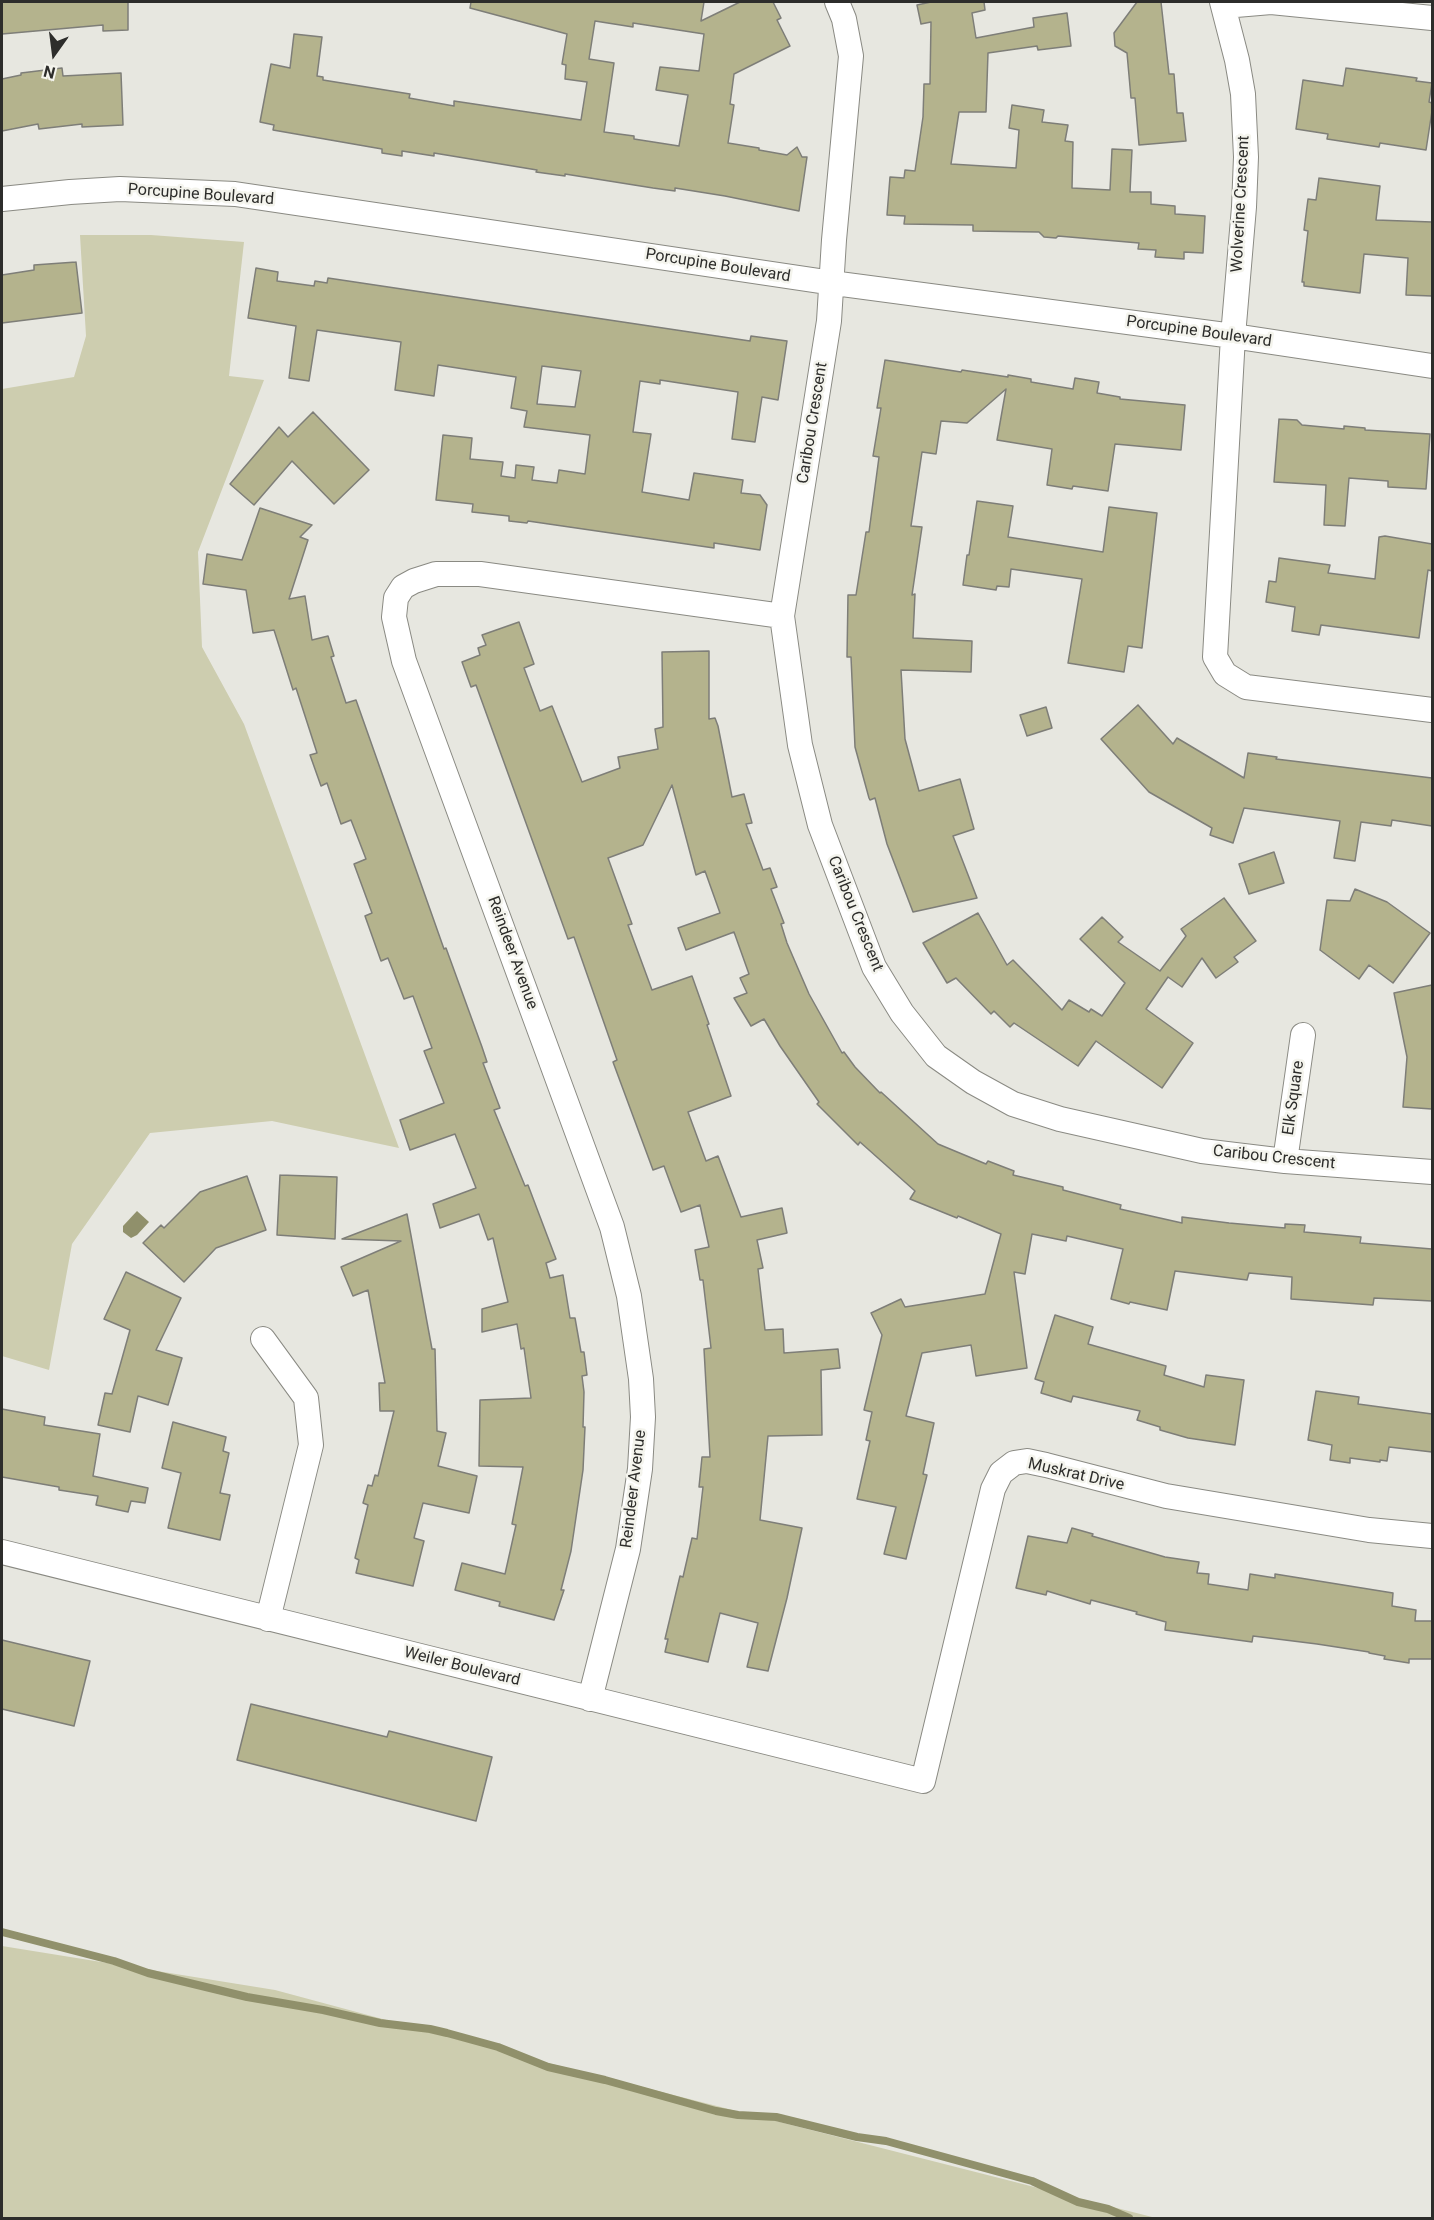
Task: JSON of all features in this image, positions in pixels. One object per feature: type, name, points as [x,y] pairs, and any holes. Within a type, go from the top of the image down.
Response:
[{"type":"street","points":[[832,283],[851,56],[844,18],[837,2]]},
{"type":"street","points":[[1223,4],[1271,2],[1432,18]]},
{"type":"street","name":"Wolverine Crescent","points":[[1223,4],[1243,94],[1246,156],[1233,336]]},
{"type":"street","name":"Porcupine Boulevard","points":[[2,199],[120,189],[235,194],[832,283],[1233,336],[1432,366]]},
{"type":"street","name":"Caribou Crescent","points":[[832,283],[829,321],[782,616],[800,745],[820,825],[874,967],[902,1013],[936,1056],[973,1082],[1013,1104],[1060,1119],[1202,1151],[1285,1161],[1432,1172]]},
{"type":"street","points":[[1233,336],[1215,657],[1224,674],[1246,687],[1432,710]]},
{"type":"street","name":"Reindeer Avenue","points":[[590,1699],[628,1549],[640,1469],[643,1417],[641,1379],[629,1296],[612,1227],[405,663],[393,617],[396,598],[403,587],[436,574],[480,574],[782,616]]},
{"type":"street","name":"Elk Square","points":[[1285,1161],[1303,1035]]},
{"type":"street","points":[[263,1339],[306,1398],[311,1445],[268,1619]]},
{"type":"street","name":"Muskrat Drive","points":[[923,1781],[993,1489],[1000,1473],[1014,1463],[1027,1461],[1046,1465],[1166,1496],[1369,1530],[1432,1536]]},
{"type":"street","name":"Weiler Boulevard","points":[[2,1552],[923,1781]]},
{"type":"shaded area","points":[[80,235],[151,235],[244,242],[229,376],[264,380],[198,552],[202,647],[244,724],[399,1148],[272,1121],[150,1133],[72,1244],[49,1370],[2,1356],[2,389],[74,377],[86,336]]},
{"type":"shaded area","points":[[137,1211],[149,1222],[131,1238],[123,1232],[123,1226]]},
{"type":"shaded area","points":[[2,1946],[275,1990],[505,2052],[1156,2218],[2,2218]]},
{"type":"building","points":[[2,2],[128,2],[128,30],[103,31],[103,25],[2,34]]},
{"type":"building","points":[[471,2],[704,2],[701,21],[740,2],[773,2],[781,18],[777,20],[790,46],[734,74],[730,104],[734,105],[728,143],[787,155],[797,147],[802,157],[807,157],[799,211],[675,188],[675,191],[565,174],[565,176],[536,172],[537,170],[434,153],[434,156],[402,151],[402,156],[382,153],[382,149],[273,130],[274,125],[260,122],[271,64],[290,68],[294,34],[322,37],[317,76],[323,77],[323,80],[410,94],[409,98],[454,106],[454,101],[581,120],[587,82],[565,79],[566,65],[562,64],[567,34],[470,8]],"holes":[[[595,21],[633,27],[633,23],[704,34],[699,71],[660,67],[656,90],[688,95],[679,146],[604,132],[614,63],[589,59]]]},
{"type":"building","points":[[931,2],[984,2],[985,10],[972,13],[976,38],[1034,27],[1033,18],[1067,13],[1071,46],[1038,50],[1037,46],[988,53],[986,112],[959,112],[951,164],[1016,168],[1019,130],[1009,128],[1012,105],[1044,110],[1042,122],[1068,125],[1065,141],[1073,142],[1072,188],[1110,190],[1112,149],[1132,150],[1130,192],[1151,192],[1151,204],[1175,206],[1175,214],[1205,216],[1203,253],[1184,252],[1184,259],[1155,257],[1156,250],[1138,249],[1139,243],[1058,236],[1056,238],[1044,237],[1039,232],[973,231],[973,225],[904,224],[905,216],[887,215],[890,177],[904,178],[905,170],[915,171],[923,117],[924,84],[930,84],[931,22],[921,24],[917,5]]},
{"type":"building","points":[[1137,2],[1161,2],[1169,74],[1174,74],[1177,113],[1183,113],[1186,141],[1139,145],[1135,98],[1131,98],[1127,53],[1115,46],[1114,33]]},
{"type":"building","points":[[62,68],[63,76],[121,73],[123,125],[82,127],[82,124],[39,129],[38,124],[2,131],[2,79],[21,75],[21,73]]},
{"type":"building","points":[[1346,68],[1417,78],[1416,81],[1432,83],[1429,102],[1432,103],[1432,111],[1426,150],[1380,143],[1379,147],[1327,139],[1328,134],[1296,129],[1303,80],[1343,86]]},
{"type":"building","points":[[1319,178],[1380,186],[1376,220],[1432,222],[1432,296],[1406,295],[1408,258],[1364,254],[1360,293],[1304,286],[1302,282],[1308,231],[1304,230],[1308,199],[1316,200]]},
{"type":"building","points":[[76,262],[82,313],[2,323],[2,275],[34,270],[34,265]]},
{"type":"building","points":[[256,268],[278,272],[277,281],[314,286],[315,281],[327,283],[328,278],[750,341],[751,336],[787,341],[778,400],[762,397],[755,442],[732,439],[738,392],[660,380],[660,384],[640,381],[633,432],[651,434],[642,492],[689,500],[694,473],[743,480],[741,493],[760,495],[767,505],[760,550],[714,543],[714,548],[528,521],[527,523],[509,521],[509,516],[472,512],[473,504],[436,500],[443,435],[472,438],[470,459],[503,462],[501,476],[515,478],[516,465],[534,467],[532,480],[557,483],[559,470],[585,474],[590,435],[524,427],[527,411],[511,408],[516,377],[438,365],[434,396],[395,390],[401,342],[317,330],[309,381],[289,378],[296,326],[248,318]],"holes":[[[542,366],[581,371],[575,407],[537,404]]]},
{"type":"building","points":[[885,360],[961,372],[962,370],[1008,377],[1008,375],[1031,379],[1031,382],[1073,389],[1075,378],[1099,382],[1097,393],[1120,397],[1120,399],[1185,405],[1181,450],[1115,444],[1108,491],[1047,485],[1052,449],[997,440],[1006,389],[967,423],[941,421],[936,454],[922,452],[911,526],[922,527],[912,595],[915,594],[913,638],[972,641],[971,672],[901,670],[905,739],[919,791],[960,779],[974,829],[953,836],[977,898],[913,912],[887,844],[875,798],[870,800],[869,798],[855,747],[851,657],[847,657],[848,595],[856,595],[866,532],[869,532],[879,457],[873,456],[881,408],[877,408]]},
{"type":"building","points":[[313,412],[369,470],[334,504],[292,461],[254,505],[230,484],[279,427],[288,437]]},
{"type":"building","points":[[1279,419],[1297,420],[1302,425],[1344,429],[1344,426],[1365,428],[1365,430],[1430,434],[1426,489],[1388,487],[1388,481],[1349,478],[1345,526],[1324,525],[1326,485],[1274,482]]},
{"type":"building","points":[[977,501],[1013,506],[1008,537],[1103,552],[1109,507],[1157,513],[1142,648],[1128,646],[1124,672],[1068,663],[1082,579],[1011,569],[1009,587],[997,586],[996,590],[963,585]]},
{"type":"building","points":[[260,508],[312,525],[300,537],[308,540],[289,599],[305,596],[312,640],[328,636],[334,656],[331,657],[346,703],[356,700],[444,949],[446,948],[482,1047],[487,1062],[483,1063],[500,1108],[494,1110],[525,1186],[528,1185],[556,1259],[546,1263],[550,1278],[563,1275],[570,1318],[575,1318],[581,1352],[584,1352],[587,1375],[582,1376],[583,1427],[585,1427],[583,1470],[571,1551],[561,1590],[564,1590],[554,1620],[499,1606],[500,1602],[455,1590],[462,1563],[505,1574],[516,1525],[512,1524],[523,1467],[479,1466],[480,1400],[531,1398],[524,1348],[521,1349],[517,1324],[482,1332],[482,1309],[508,1302],[493,1238],[488,1240],[479,1214],[440,1228],[433,1204],[476,1188],[455,1134],[410,1150],[400,1120],[444,1103],[424,1051],[432,1048],[413,996],[404,999],[388,958],[381,961],[365,916],[372,913],[354,864],[366,859],[351,820],[341,824],[327,783],[321,786],[310,755],[317,753],[296,688],[293,690],[274,630],[253,633],[246,590],[203,584],[207,554],[242,560]]},
{"type":"building","points":[[1379,537],[1432,544],[1432,571],[1428,570],[1419,638],[1321,625],[1319,635],[1292,631],[1295,607],[1266,602],[1269,581],[1276,582],[1279,558],[1330,565],[1328,573],[1375,579]]},
{"type":"building","points":[[519,622],[534,664],[524,668],[540,711],[552,706],[582,782],[620,768],[618,757],[658,749],[655,729],[663,727],[662,652],[709,651],[709,719],[715,718],[718,726],[732,797],[744,794],[752,823],[746,824],[763,870],[770,868],[777,887],[771,889],[784,923],[781,924],[809,994],[842,1053],[844,1052],[880,1093],[938,1144],[986,1164],[988,1161],[1014,1171],[1013,1175],[1063,1187],[1063,1190],[1121,1205],[1120,1209],[1182,1223],[1182,1217],[1285,1228],[1285,1224],[1305,1225],[1304,1232],[1361,1237],[1360,1243],[1432,1249],[1432,1301],[1374,1298],[1373,1305],[1291,1299],[1292,1277],[1249,1273],[1247,1280],[1175,1271],[1167,1310],[1130,1302],[1129,1304],[1111,1299],[1123,1249],[1067,1236],[1066,1241],[1032,1234],[1025,1274],[1014,1272],[1027,1368],[976,1376],[971,1345],[922,1353],[906,1416],[934,1423],[923,1474],[927,1475],[906,1559],[884,1554],[896,1507],[857,1499],[870,1441],[866,1440],[872,1412],[864,1410],[882,1335],[871,1313],[901,1299],[905,1307],[985,1294],[1001,1234],[910,1199],[915,1191],[860,1142],[858,1145],[817,1104],[819,1102],[764,1019],[751,1026],[734,998],[747,993],[740,978],[749,974],[734,932],[686,950],[678,928],[720,913],[705,871],[696,875],[672,785],[643,845],[608,858],[632,924],[628,925],[652,990],[692,976],[709,1024],[707,1025],[731,1096],[688,1112],[706,1161],[718,1156],[741,1217],[782,1208],[787,1233],[757,1240],[763,1268],[758,1269],[765,1330],[783,1329],[784,1353],[838,1349],[840,1368],[821,1370],[822,1435],[768,1436],[760,1520],[802,1528],[768,1671],[747,1667],[758,1623],[720,1613],[708,1662],[665,1652],[668,1639],[665,1639],[680,1576],[683,1577],[692,1538],[697,1539],[703,1487],[699,1487],[702,1457],[710,1457],[704,1349],[711,1348],[703,1280],[700,1280],[695,1250],[709,1247],[700,1205],[681,1212],[664,1166],[653,1170],[613,1062],[617,1060],[574,937],[568,939],[476,685],[471,687],[462,662],[480,655],[478,648],[486,645],[482,635]]},
{"type":"building","points":[[1138,705],[1173,744],[1177,738],[1244,778],[1248,753],[1277,757],[1276,759],[1432,778],[1432,826],[1392,820],[1391,826],[1361,822],[1355,861],[1334,858],[1340,821],[1244,808],[1233,843],[1210,835],[1212,828],[1149,792],[1101,739]]},
{"type":"building","points":[[1046,707],[1052,728],[1027,736],[1020,715]]},
{"type":"building","points":[[1274,852],[1284,883],[1249,894],[1239,864]]},
{"type":"building","points":[[1355,889],[1387,902],[1430,933],[1393,983],[1369,965],[1359,979],[1320,950],[1327,900],[1350,901]]},
{"type":"building","points":[[1224,898],[1256,941],[1234,957],[1238,962],[1216,978],[1202,958],[1182,987],[1168,977],[1146,1009],[1193,1043],[1162,1088],[1096,1041],[1078,1066],[1014,1023],[1010,1027],[994,1011],[991,1014],[956,978],[947,983],[923,943],[978,913],[1007,965],[1013,960],[1062,1010],[1069,1000],[1089,1012],[1091,1009],[1102,1016],[1125,983],[1080,939],[1102,917],[1123,937],[1118,942],[1160,971],[1186,936],[1181,929]]},
{"type":"building","points":[[1432,985],[1432,1109],[1403,1107],[1407,1057],[1394,993]]},
{"type":"building","points":[[280,1175],[337,1177],[335,1239],[277,1235]]},
{"type":"building","points":[[247,1176],[266,1230],[216,1248],[184,1282],[143,1243],[161,1225],[164,1228],[200,1192]]},
{"type":"building","points":[[407,1214],[432,1349],[435,1349],[437,1431],[446,1433],[438,1466],[477,1476],[469,1513],[423,1503],[414,1538],[424,1541],[413,1586],[356,1573],[359,1560],[355,1558],[368,1505],[363,1503],[368,1485],[372,1486],[375,1475],[378,1476],[394,1411],[380,1411],[379,1383],[385,1383],[368,1290],[353,1296],[341,1267],[401,1241],[342,1239]]},
{"type":"building","points":[[126,1272],[181,1298],[156,1350],[182,1358],[168,1405],[138,1396],[130,1432],[98,1425],[105,1393],[112,1394],[130,1330],[104,1319]]},
{"type":"building","points":[[1055,1315],[1093,1327],[1088,1344],[1166,1366],[1164,1375],[1204,1387],[1206,1375],[1244,1380],[1235,1445],[1188,1438],[1160,1430],[1160,1427],[1137,1420],[1140,1411],[1073,1396],[1071,1402],[1041,1393],[1044,1382],[1035,1379]]},
{"type":"building","points":[[1316,1391],[1359,1397],[1358,1404],[1432,1414],[1432,1452],[1389,1447],[1387,1461],[1350,1458],[1350,1463],[1330,1460],[1332,1445],[1308,1440]]},
{"type":"building","points":[[2,1409],[45,1417],[44,1425],[100,1434],[93,1476],[148,1488],[145,1503],[131,1501],[128,1512],[96,1505],[98,1496],[2,1477]]},
{"type":"building","points":[[173,1422],[226,1437],[223,1451],[229,1453],[220,1493],[230,1495],[220,1540],[168,1528],[181,1473],[162,1468]]},
{"type":"building","points":[[1072,1528],[1165,1557],[1199,1562],[1197,1573],[1209,1574],[1208,1584],[1248,1590],[1250,1574],[1275,1578],[1275,1574],[1393,1593],[1392,1606],[1416,1610],[1415,1621],[1432,1621],[1432,1659],[1409,1659],[1409,1663],[1384,1659],[1385,1656],[1369,1652],[1317,1644],[1253,1636],[1252,1642],[1165,1630],[1166,1622],[1136,1614],[1137,1612],[1091,1600],[1090,1604],[1047,1591],[1046,1595],[1016,1588],[1028,1536],[1067,1543]]},
{"type":"building","points":[[2,1640],[90,1661],[74,1726],[2,1709]]},
{"type":"building","points":[[251,1704],[387,1737],[389,1731],[492,1757],[476,1821],[237,1760]]},
{"type":"waterway","points":[[2,1932],[114,1961],[148,1973],[247,1997],[323,2010],[380,2023],[447,2033],[498,2047],[548,2067],[605,2080],[716,2111],[776,2117],[857,2137],[886,2141],[1032,2181],[1078,2202],[1108,2209],[1129,2218]]}]
